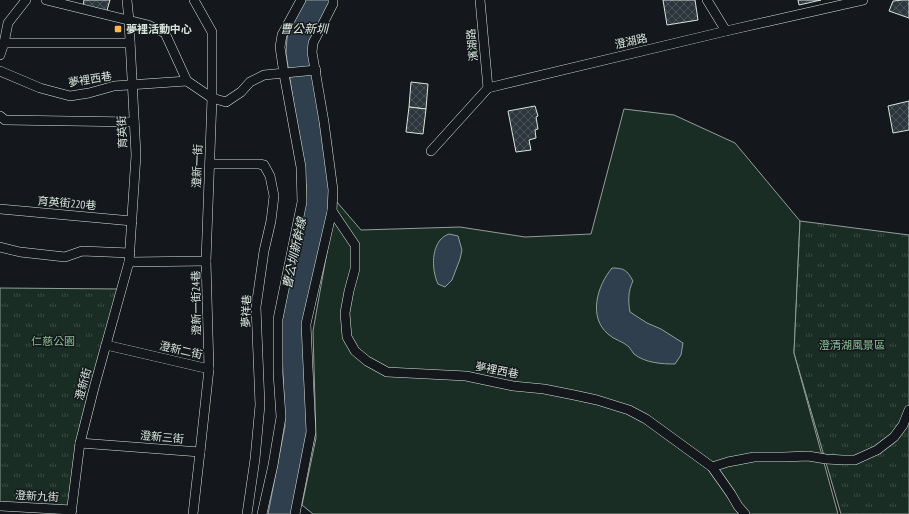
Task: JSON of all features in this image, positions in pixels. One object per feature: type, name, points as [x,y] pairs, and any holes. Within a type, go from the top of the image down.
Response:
[{"type":"street","points":[[0,55],[8,23],[26,0]]},
{"type":"street","points":[[46,0],[148,25],[165,34],[187,81],[212,98],[226,102],[241,92],[250,82],[264,75],[316,70]]},
{"type":"street","name":"育英街","points":[[127,0],[136,155],[130,258]]},
{"type":"street","name":"澄新一街","points":[[194,0],[212,32],[212,98],[206,260]]},
{"type":"street","points":[[262,514],[273,465],[281,417],[278,373],[278,319],[302,202],[301,167],[280,47],[282,35],[301,0]]},
{"type":"street","points":[[295,514],[311,432],[306,324],[332,211],[334,190],[312,52],[313,43],[334,0]]},
{"type":"street","name":"濱湖路","points":[[480,0],[488,88]]},
{"type":"street","points":[[707,0],[726,31]]},
{"type":"street","name":"澄湖路","points":[[488,88],[863,0]]},
{"type":"street","points":[[4,43],[130,43]]},
{"type":"street","name":"夢裡西巷","points":[[0,72],[40,88],[70,96],[89,93],[114,86],[187,81]]},
{"type":"street","points":[[431,150],[488,88]]},
{"type":"street","points":[[0,116],[4,120],[134,122]]},
{"type":"street","name":"夢祥巷","points":[[210,164],[264,165],[270,176],[274,196],[256,306],[260,405],[255,459],[247,514]]},
{"type":"street","name":"育英街220巷","points":[[0,209],[132,221]]},
{"type":"street","name":"夢裡西巷","points":[[332,211],[355,245],[355,269],[345,313],[347,337],[355,351],[367,361],[387,372],[466,376],[513,386],[574,394],[629,410],[646,419],[712,467],[745,514]]},
{"type":"street","points":[[0,247],[20,252],[65,257],[82,251],[130,258],[206,260]]},
{"type":"street","name":"澄新街","points":[[72,512],[80,443],[130,258]]},
{"type":"street","name":"澄新一街24巷","points":[[206,260],[209,369]]},
{"type":"street","name":"澄新二街","points":[[106,345],[209,369],[200,452]]},
{"type":"street","points":[[712,467],[754,457],[808,456],[832,460],[855,460],[877,450],[894,437],[903,424],[909,410]]},
{"type":"street","name":"澄新三街","points":[[80,443],[200,452]]},
{"type":"street","points":[[193,514],[200,452]]},
{"type":"street","name":"澄新九街","points":[[0,506],[72,512]]},
{"type":"green space","points":[[624,109],[674,115],[735,143],[800,221],[794,353],[838,514],[313,514],[302,505],[316,438],[313,331],[336,201],[361,230],[460,227],[525,237],[591,234]]},
{"type":"green space","name":"澄清湖風景區","points":[[800,221],[909,235],[909,514],[841,514],[794,353]]},
{"type":"green space","name":"仁慈公園","points":[[0,288],[122,289],[80,443],[72,510],[0,506]]},
{"type":"water","name":"曹公新圳","points":[[305,0],[332,0],[311,45],[331,188],[329,212],[305,317],[309,432],[294,514],[268,514],[285,426],[281,326],[305,202],[306,185],[286,53],[287,38],[292,21]]},
{"type":"water","points":[[449,234],[458,236],[462,250],[452,280],[445,287],[438,284],[436,279],[434,255],[435,249],[442,238]]},
{"type":"water","points":[[612,268],[620,268],[625,270],[633,281],[629,296],[630,312],[683,343],[681,355],[675,364],[654,362],[638,357],[627,345],[610,336],[602,327],[598,319],[597,301],[602,284]]},
{"type":"building","points":[[84,0],[110,0],[105,17],[82,11]]},
{"type":"building","points":[[663,0],[695,0],[698,20],[667,25]]},
{"type":"building","points":[[798,0],[821,0],[799,5]]},
{"type":"building","points":[[909,0],[909,18],[889,11],[893,1]]},
{"type":"building","points":[[411,82],[428,84],[426,109],[409,107]]},
{"type":"building","points":[[909,101],[909,130],[893,133],[888,106]]},
{"type":"building","points":[[535,106],[538,116],[536,117],[538,129],[535,130],[536,138],[529,140],[531,150],[516,152],[508,111]]},
{"type":"building","points":[[409,107],[426,109],[423,134],[406,132]]},
{"type":"place","name":"夢裡活動中心","points":[[118,29]]},
{"type":"water label","name":"曹公圳新幹線","points":[[294,253]]}]
